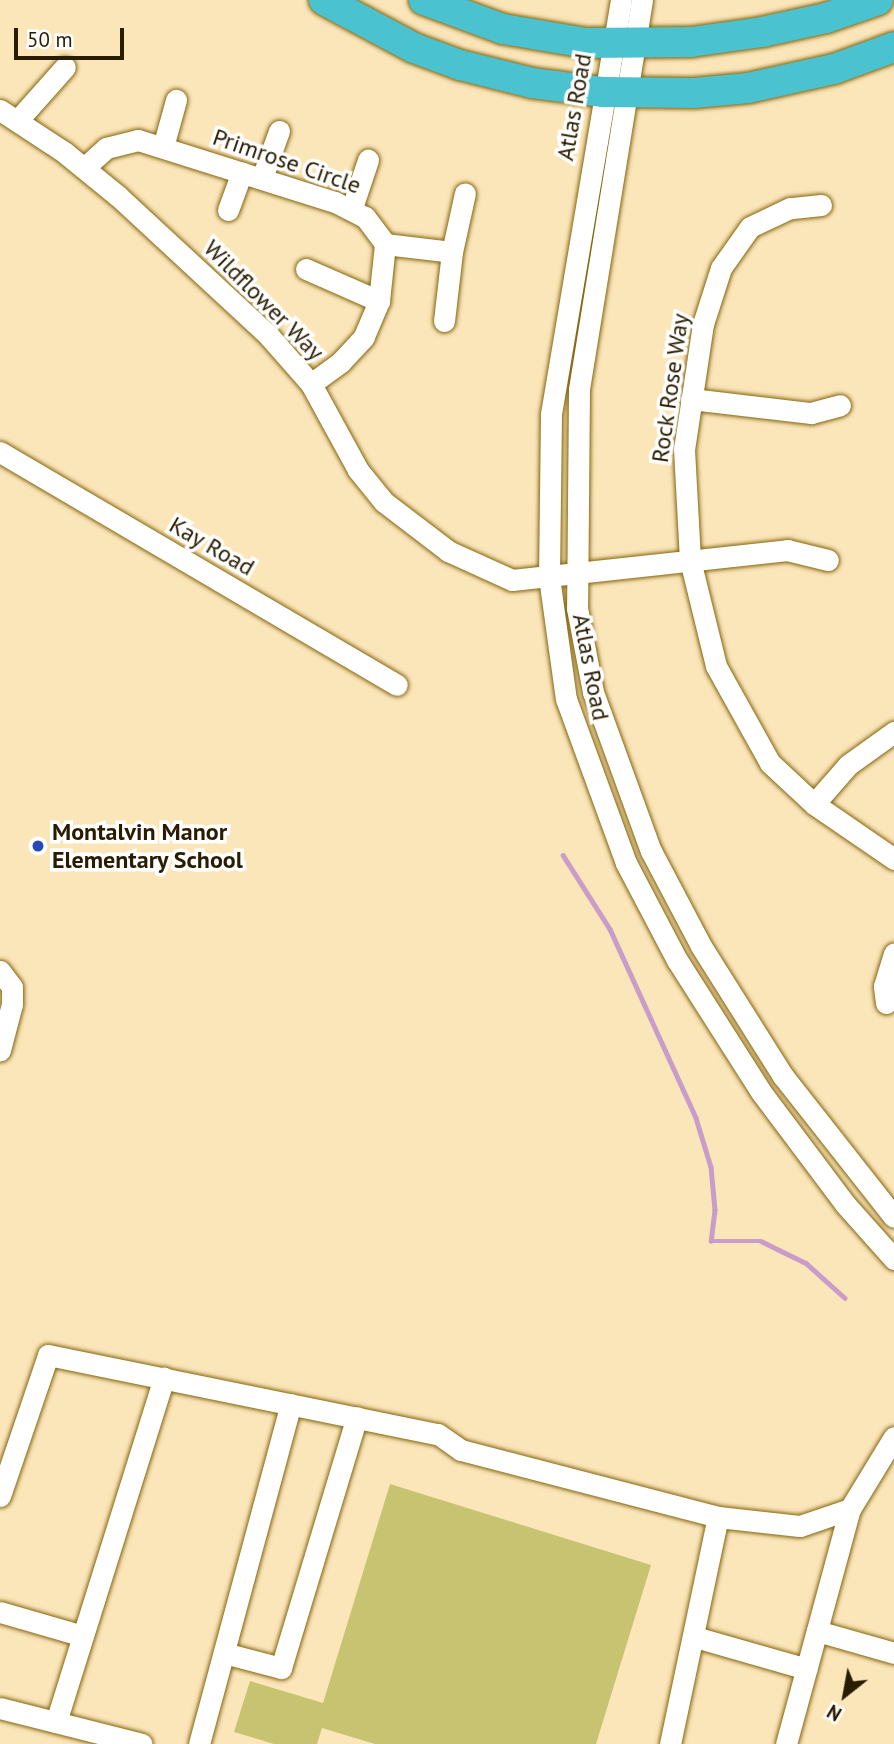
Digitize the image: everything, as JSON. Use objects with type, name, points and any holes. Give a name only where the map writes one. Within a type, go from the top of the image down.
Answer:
[{"type":"highway","points":[[324,0],[414,48],[460,65],[532,83],[615,92],[694,93],[755,87],[834,69],[894,47]]},
{"type":"highway","points":[[424,0],[503,29],[579,42],[624,42],[762,33],[826,19],[878,0]]},
{"type":"street","name":"Atlas Road","points":[[579,42],[600,29],[612,0]]},
{"type":"street","name":"Atlas Road","points":[[621,0],[624,42]]},
{"type":"street","name":"Atlas Road","points":[[642,0],[624,42],[551,414],[549,577],[566,699],[626,863],[730,1046],[845,1204],[894,1259]]},
{"type":"street","points":[[9,116],[65,67]]},
{"type":"street","name":"Atlas Road","points":[[615,92],[579,390],[577,608],[593,692],[651,851],[753,1032],[894,1217]]},
{"type":"street","points":[[163,147],[176,100]]},
{"type":"street","name":"Wildflower Way","points":[[9,116],[84,168],[270,336],[311,384],[358,470],[418,532],[448,551],[512,580],[787,550],[828,560]]},
{"type":"street","points":[[228,210],[279,131]]},
{"type":"street","name":"Primrose Circle","points":[[84,168],[120,141],[163,147],[352,208],[376,228],[385,244]]},
{"type":"street","points":[[352,208],[368,160]]},
{"type":"street","points":[[443,321],[452,252],[466,193]]},
{"type":"street","name":"Rock Rose Way","points":[[821,205],[773,214],[750,227],[733,246],[703,324],[691,399],[684,472],[690,559],[706,637],[734,704],[770,763],[814,804],[894,859]]},
{"type":"street","points":[[311,384],[341,362],[364,337],[379,301],[385,244],[452,252]]},
{"type":"street","points":[[306,269],[379,301]]},
{"type":"street","points":[[691,399],[811,413],[839,405]]},
{"type":"street","name":"Kay Road","points":[[0,452],[397,685]]},
{"type":"street","points":[[814,804],[848,765],[894,732]]},
{"type":"street","points":[[886,1003],[884,986],[894,953]]},
{"type":"street","points":[[0,971],[12,988],[12,1004],[0,1050]]},
{"type":"street","points":[[0,1496],[48,1354],[438,1434],[461,1450],[718,1517],[800,1526],[850,1509]]},
{"type":"street","points":[[56,1722],[164,1378]]},
{"type":"street","points":[[199,1744],[291,1404]]},
{"type":"street","points":[[223,1653],[281,1668],[357,1417]]},
{"type":"street","points":[[786,1744],[850,1509],[894,1437]]},
{"type":"street","points":[[670,1744],[695,1637],[718,1517]]},
{"type":"street","points":[[0,1612],[83,1636]]},
{"type":"street","points":[[817,1631],[894,1653]]},
{"type":"street","points":[[695,1637],[807,1669]]},
{"type":"street","points":[[0,1708],[142,1744]]},
{"type":"building","points":[[390,1484],[651,1565],[596,1744],[375,1744],[322,1728],[317,1744],[274,1744],[234,1732],[250,1681],[323,1703]]},
{"type":"waterway","points":[[563,855],[610,929],[696,1118],[711,1167],[715,1210],[711,1241],[761,1241],[806,1263],[845,1298]]},
{"type":"place","name":"Montalvin Manor Elementary School","points":[[38,846]]}]
